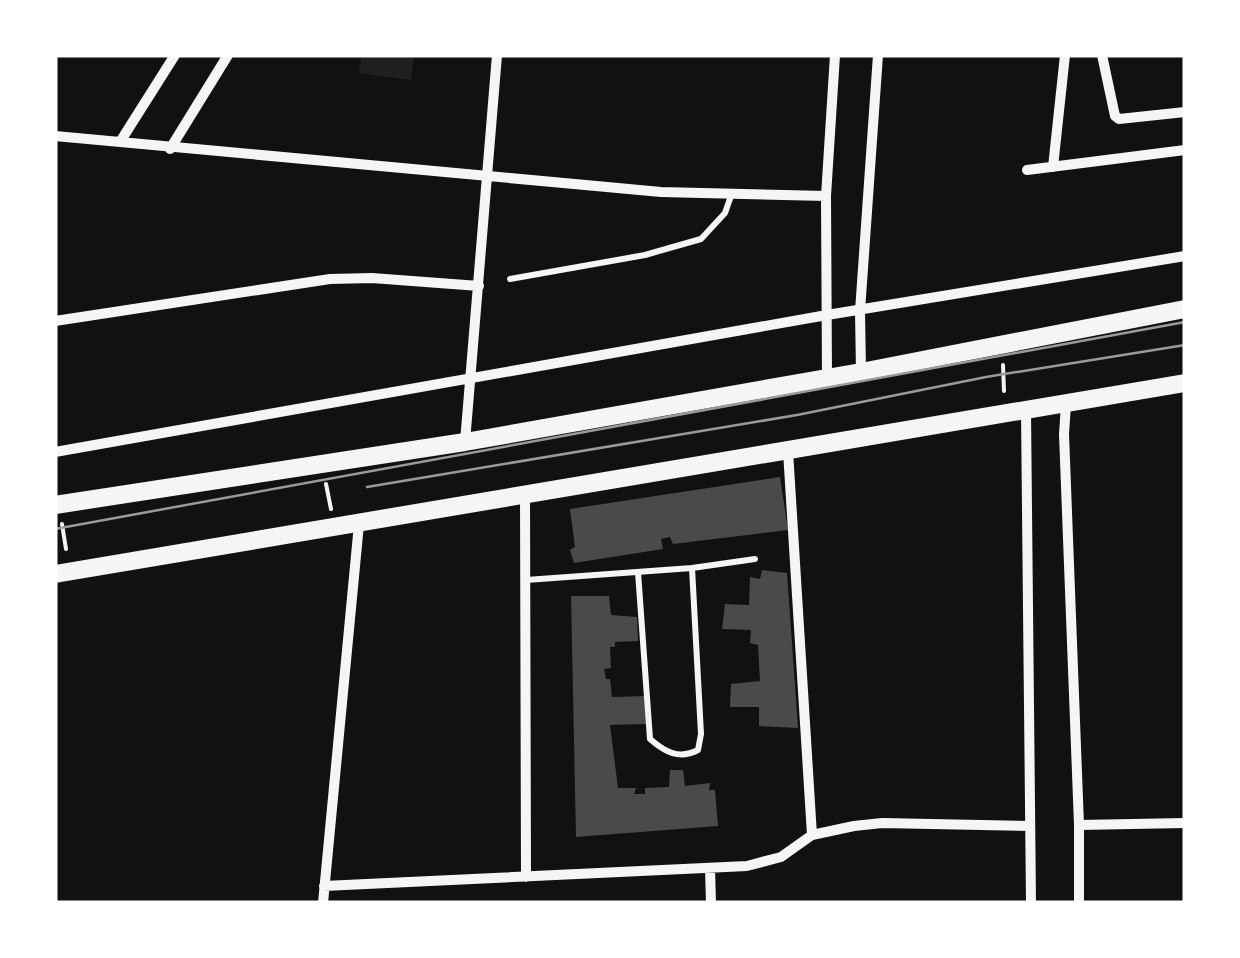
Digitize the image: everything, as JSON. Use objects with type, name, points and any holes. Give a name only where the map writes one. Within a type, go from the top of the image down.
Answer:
[{"type":"main road","points":[[58,505],[465,442],[1002,346],[1185,309]]},
{"type":"main road","points":[[62,573],[1185,384]]},
{"type":"street","points":[[120,142],[175,55]]},
{"type":"street","points":[[170,149],[228,55]]},
{"type":"street","points":[[465,442],[497,55]]},
{"type":"street","points":[[827,376],[826,196],[835,55]]},
{"type":"street","points":[[861,372],[860,311],[878,55]]},
{"type":"street","points":[[1053,167],[1066,55]]},
{"type":"street","points":[[1102,55],[1115,116],[1119,119],[1185,112]]},
{"type":"street","points":[[55,136],[661,192],[826,196]]},
{"type":"street","points":[[1028,170],[1185,150]]},
{"type":"street","points":[[55,452],[827,315],[1185,256]]},
{"type":"street","points":[[55,321],[330,279],[479,286]]},
{"type":"street","points":[[1066,404],[1080,825],[1079,903]]},
{"type":"street","points":[[1026,411],[1031,903]]},
{"type":"street","points":[[788,451],[812,835]]},
{"type":"street","points":[[526,495],[526,877]]},
{"type":"street","points":[[323,903],[359,524]]},
{"type":"street","points":[[324,886],[747,866],[781,857],[812,835],[882,823],[1030,826]]},
{"type":"street","points":[[1080,825],[1185,823]]},
{"type":"street","points":[[710,868],[711,903]]},
{"type":"lane","points":[[510,279],[645,255],[702,239],[725,214],[732,194]]},
{"type":"lane","points":[[526,580],[755,560]]},
{"type":"lane","points":[[638,572],[650,739],[665,752],[686,756],[698,750],[700,734],[692,568]]},
{"type":"path","points":[[1002,346],[1006,414]]},
{"type":"path","points":[[321,462],[335,528]]},
{"type":"path","points":[[58,505],[62,573]]},
{"type":"shaded area","points":[[362,55],[414,55],[411,80],[359,73]]},
{"type":"building","points":[[780,477],[788,530],[673,544],[670,537],[661,539],[663,549],[574,563],[570,550],[575,547],[570,509]]},
{"type":"building","points":[[762,570],[787,573],[798,728],[759,726],[759,707],[730,707],[731,684],[760,681],[758,645],[750,643],[751,630],[722,629],[725,604],[749,605],[750,577],[760,579]]},
{"type":"building","points":[[571,596],[609,596],[611,615],[637,617],[638,641],[615,642],[615,647],[610,647],[611,668],[604,669],[606,679],[610,679],[612,697],[646,696],[646,724],[610,725],[618,788],[636,788],[634,794],[645,794],[645,788],[669,787],[670,770],[683,770],[685,786],[710,783],[709,790],[715,790],[718,826],[576,837]]},
{"type":"tram line","points":[[55,529],[1185,322]]},
{"type":"tram line","points":[[367,487],[1185,345]]}]
